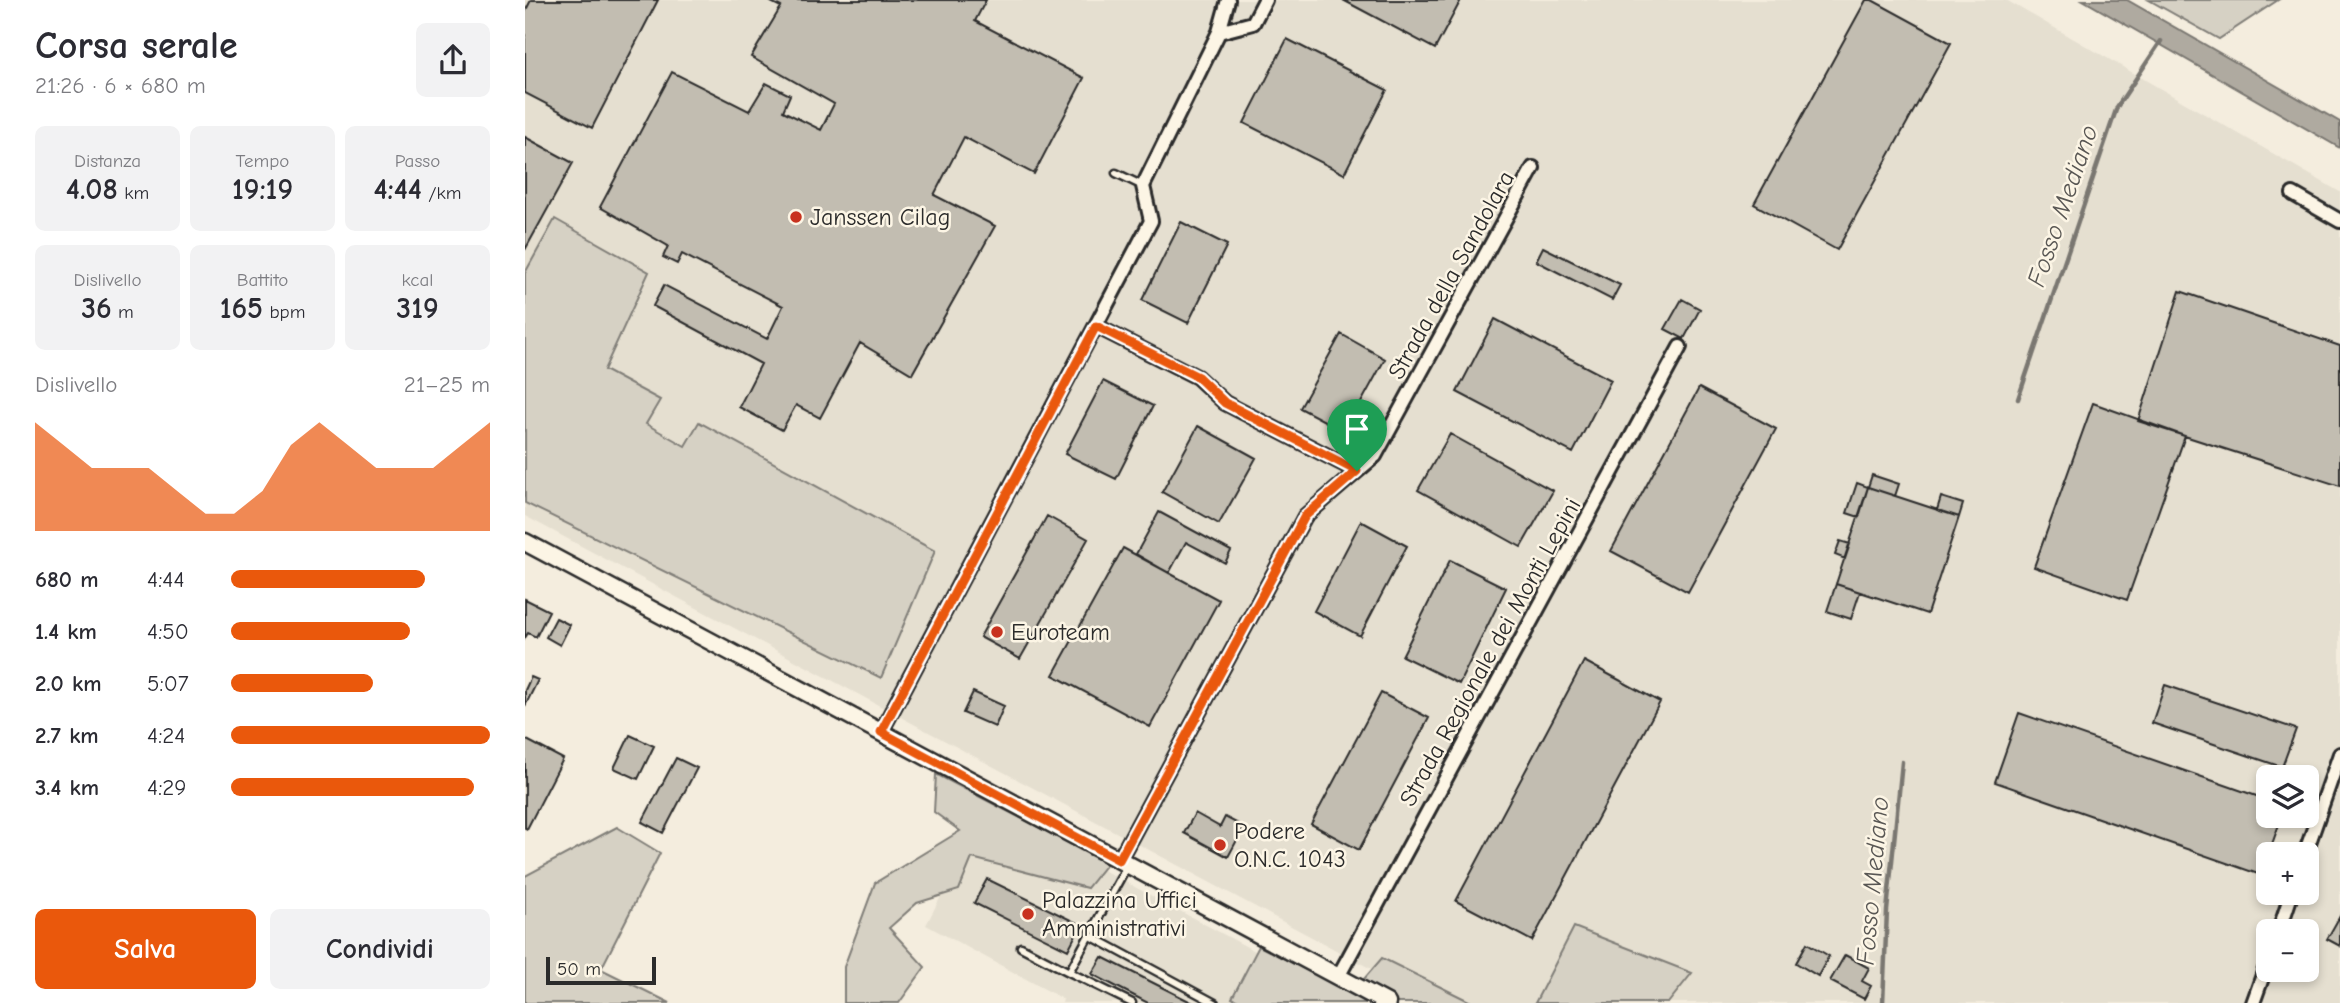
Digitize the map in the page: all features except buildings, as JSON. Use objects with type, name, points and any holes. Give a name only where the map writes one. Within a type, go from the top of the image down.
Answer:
[{"type":"main road","points":[[525,542],[1387,1003]]},
{"type":"street","points":[[881,732],[1151,221],[1143,186],[1219,32],[1228,0]]},
{"type":"street","points":[[1219,32],[1253,23],[1265,0]]},
{"type":"street","name":"Strada della Sandolara","points":[[1123,862],[1305,516],[1375,456],[1533,168]]},
{"type":"street","points":[[2293,194],[2340,221]]},
{"type":"street","points":[[1096,326],[1198,377],[1225,403],[1357,471]]},
{"type":"street","name":"Strada Regionale dei Monti Lepini","points":[[1338,977],[1680,347]]},
{"type":"street","points":[[2309,842],[2340,754]]},
{"type":"street","points":[[2253,1003],[2260,982]]},
{"type":"lane","points":[[1116,173],[1143,186]]},
{"type":"lane","points":[[1069,972],[1123,862]]},
{"type":"lane","points":[[1089,935],[1215,1003]]},
{"type":"lane","points":[[1021,947],[1132,1003]]},
{"type":"shaded area","points":[[525,0],[2006,0],[2340,192],[2340,1003],[1435,1003],[525,516]]},
{"type":"shaded area","points":[[2083,0],[2127,0],[2340,122],[2340,148]]},
{"type":"shaded area","points":[[2149,0],[2278,0],[2219,39]]},
{"type":"shaded area","points":[[555,219],[649,272],[604,370],[660,400],[646,424],[685,446],[699,422],[935,551],[881,678],[525,503],[525,273]]},
{"type":"shaded area","points":[[936,774],[1107,863],[1087,888],[972,858],[959,890],[917,903],[889,928],[925,967],[899,1003],[844,1003],[844,967],[875,883],[960,831],[934,812]]},
{"type":"shaded area","points":[[987,808],[1352,1003],[1062,1003],[1063,999],[926,925]]},
{"type":"shaded area","points":[[617,827],[660,853],[601,969],[670,1003],[525,1003],[525,876]]},
{"type":"shaded area","points":[[1574,927],[1692,973],[1668,1003],[1535,1003]]},
{"type":"shaded area","points":[[1259,946],[1352,993],[1382,958],[1473,1003],[1242,1003],[1232,998]]},
{"type":"waterway","name":"Fosso Mediano","points":[[2018,399],[2117,107],[2161,41]]},
{"type":"waterway","name":"Fosso Mediano","points":[[1883,1003],[1887,911],[1902,762]]},
{"type":"place","name":"Janssen Cilag","points":[[796,217]]},
{"type":"place","name":"Euroteam","points":[[997,632]]},
{"type":"place","name":"Podere O.N.C. 1043","points":[[1220,845]]},
{"type":"place","name":"Palazzina Uffici Amministrativi","points":[[1028,914]]},
{"type":"route","points":[[1096,326],[1198,377],[1225,403],[1357,471],[1305,516],[1119,860],[881,732],[1096,326]]}]
